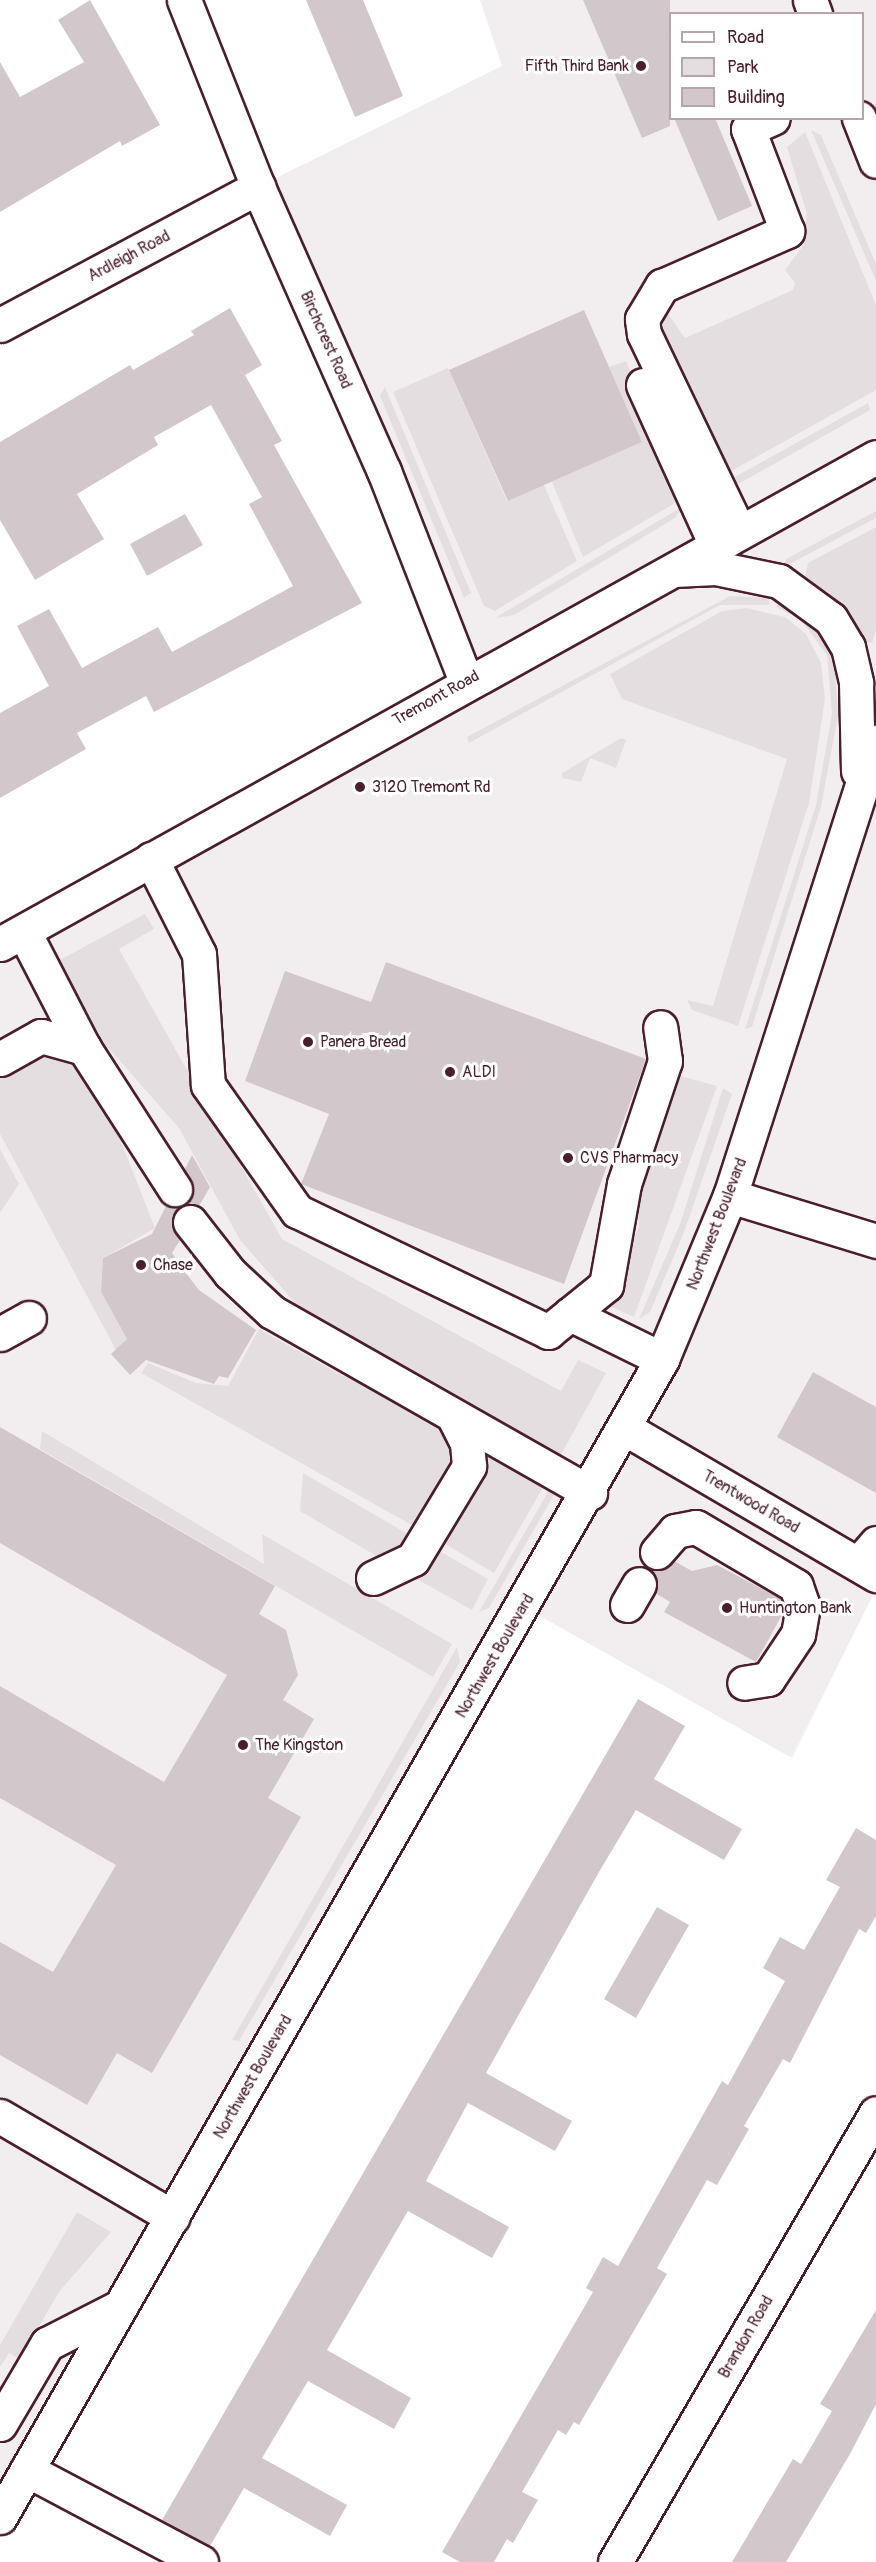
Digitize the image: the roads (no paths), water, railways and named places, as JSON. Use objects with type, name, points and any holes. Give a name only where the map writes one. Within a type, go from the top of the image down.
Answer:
[{"type":"main road","name":"Birchcrest Road","points":[[184,0],[258,187],[384,471],[466,681]]},
{"type":"main road","points":[[727,538],[627,347],[662,286],[787,231],[748,129],[768,120]]},
{"type":"main road","points":[[860,120],[875,156]]},
{"type":"main road","name":"Ardleigh Road","points":[[0,325],[258,187]]},
{"type":"main road","name":"Tremont Road","points":[[12,938],[466,681],[876,457]]},
{"type":"main road","points":[[669,570],[748,572],[808,597],[831,619],[848,647],[856,682],[866,790]]},
{"type":"main road","name":"Northwest Boulevard","points":[[0,2517],[590,1493],[662,1359],[730,1196],[866,790],[876,742]]},
{"type":"main road","points":[[151,859],[199,954],[208,1085],[297,1211],[548,1332],[606,1285],[624,1184],[665,1061],[660,1027]]},
{"type":"main road","points":[[12,938],[175,1189]]},
{"type":"main road","points":[[0,1059],[41,1036],[84,1048]]},
{"type":"main road","points":[[730,1196],[867,1239]]},
{"type":"main road","points":[[190,1222],[230,1273],[272,1312],[590,1493]]},
{"type":"main road","points":[[570,1314],[662,1359]]},
{"type":"main road","points":[[0,1334],[29,1318]]},
{"type":"main road","points":[[373,1578],[413,1559],[469,1466],[467,1443],[453,1415]]},
{"type":"main road","name":"Trentwood Road","points":[[626,1429],[870,1561]]},
{"type":"main road","points":[[657,1551],[675,1531],[696,1527],[796,1586],[803,1619],[789,1650],[768,1679],[744,1683]]},
{"type":"main road","name":"Brandon Road","points":[[615,2562],[876,2113]]},
{"type":"main road","points":[[0,2116],[173,2217]]},
{"type":"main road","points":[[0,2424],[47,2344],[121,2306]]},
{"type":"main road","points":[[27,2470],[201,2562]]},
{"type":"place","name":"Fifth Third Bank","points":[[641,66]]},
{"type":"place","name":"3120 Tremont Rd","points":[[360,787]]},
{"type":"place","name":"Panera Bread","points":[[308,1042]]},
{"type":"place","name":"ALDI","points":[[450,1072]]},
{"type":"place","name":"CVS Pharmacy","points":[[568,1158]]},
{"type":"place","name":"Chase","points":[[141,1265]]},
{"type":"place","name":"Huntington Bank","points":[[727,1608]]},
{"type":"place","name":"The Kingston","points":[[243,1745]]}]
